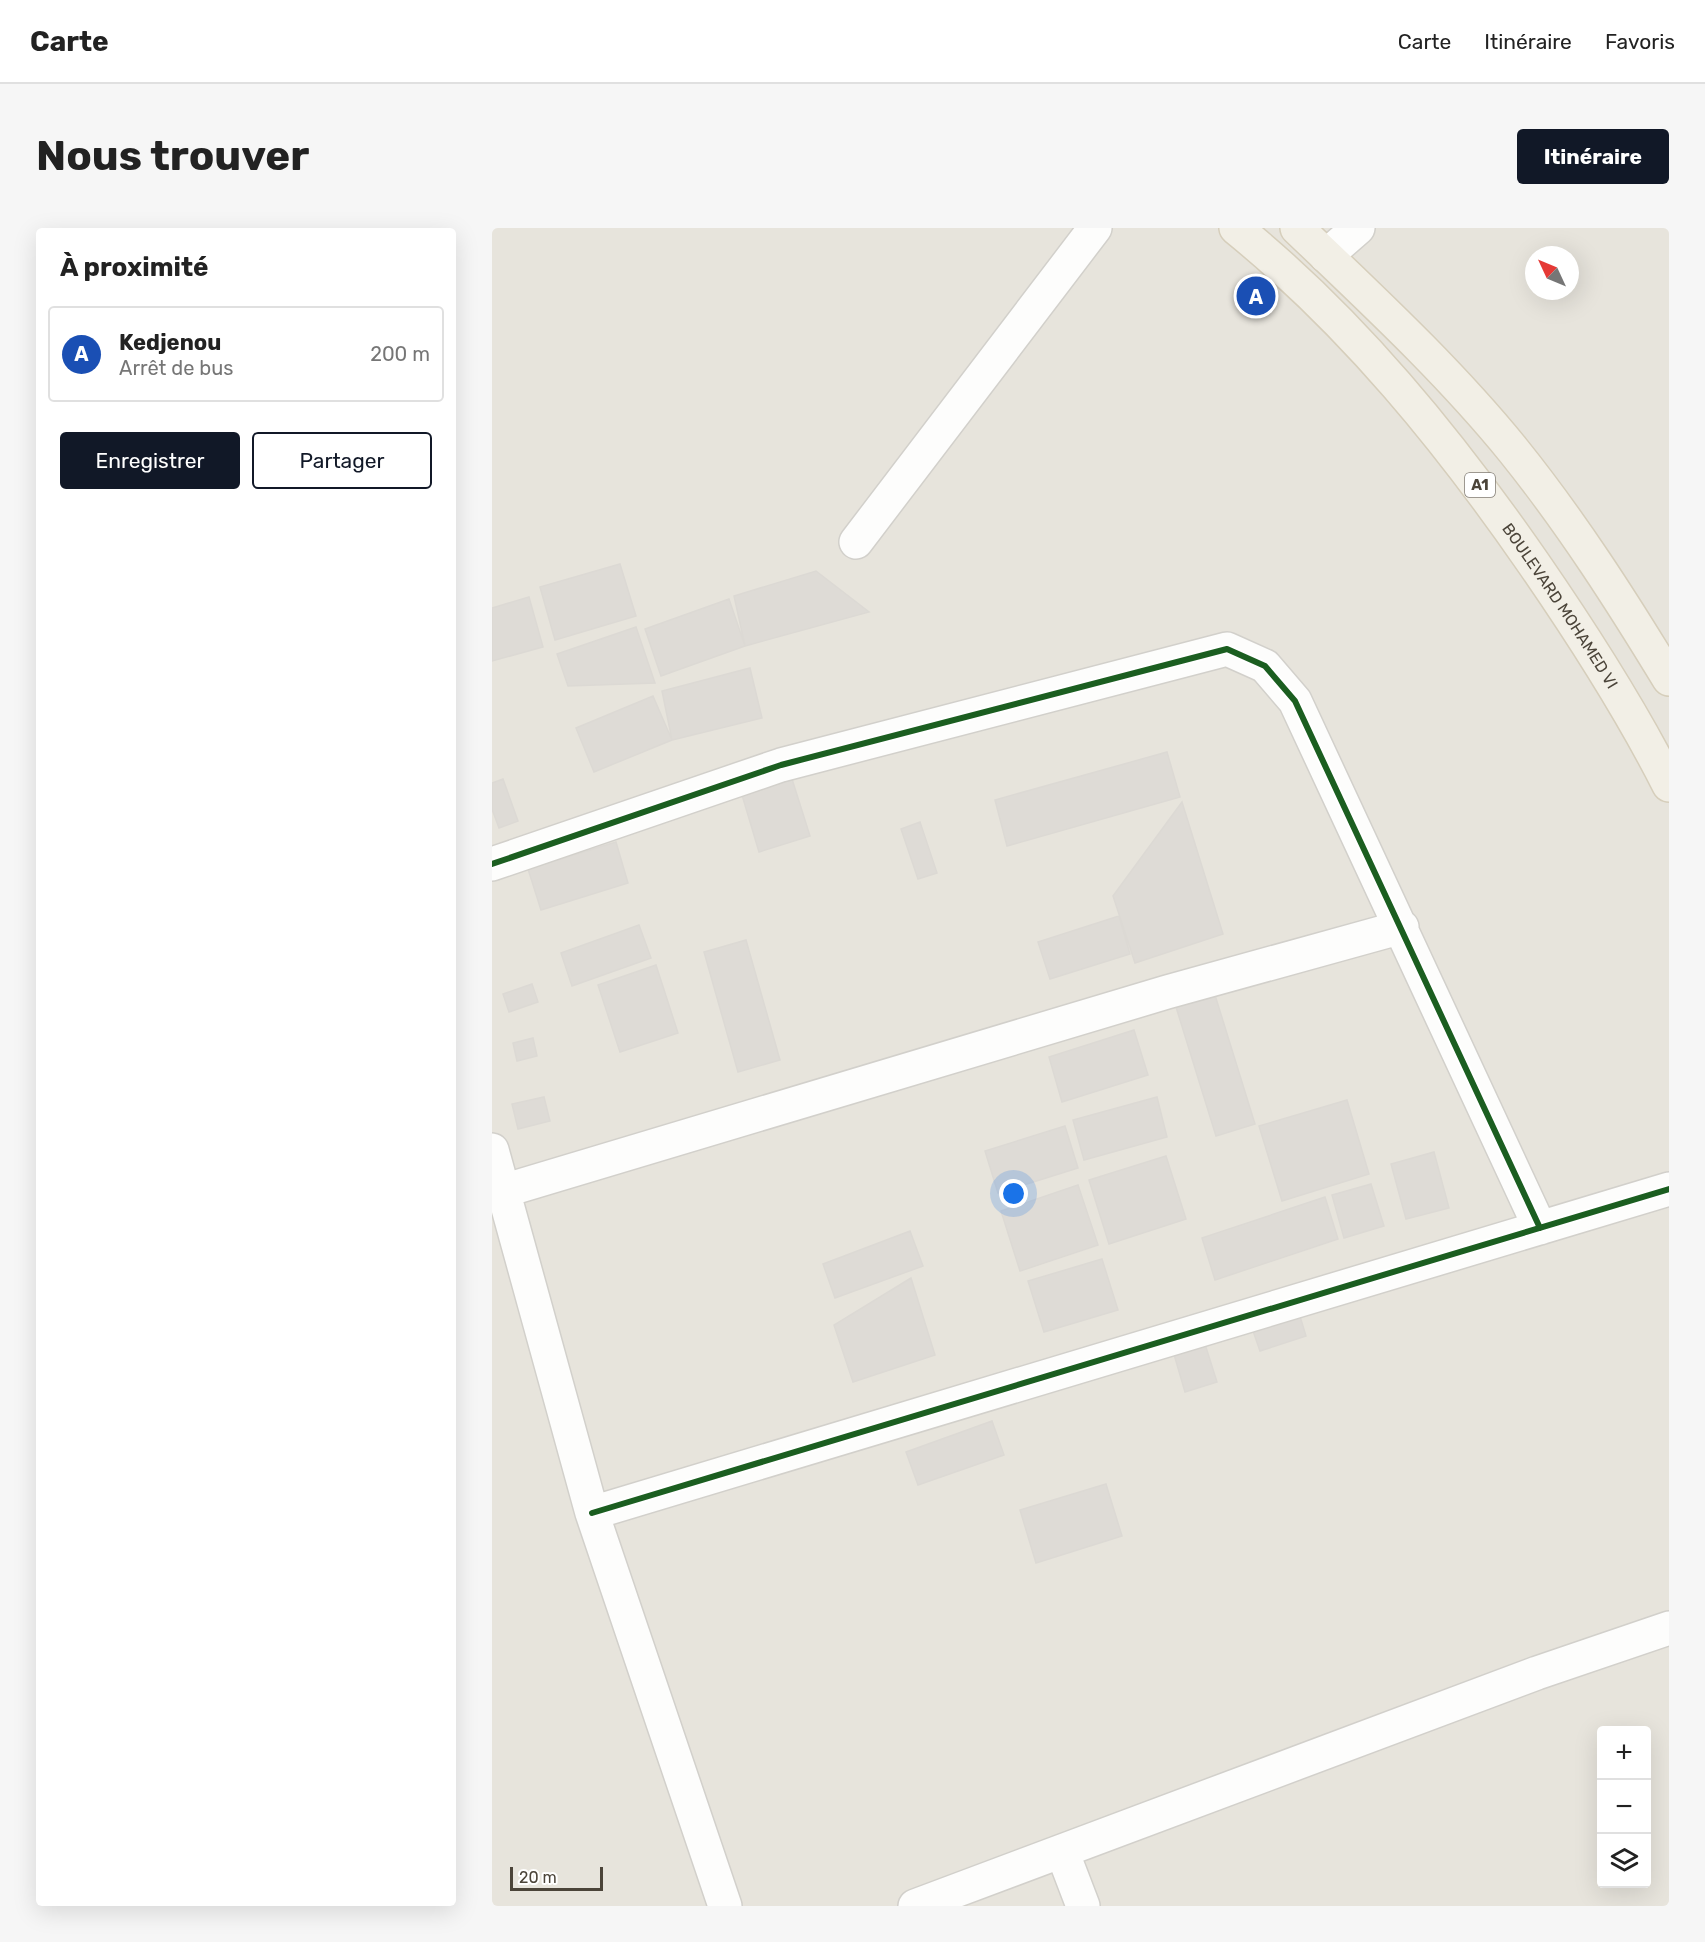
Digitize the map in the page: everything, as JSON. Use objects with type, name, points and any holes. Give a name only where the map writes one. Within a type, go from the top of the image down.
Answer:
[{"type":"main road","name":"BOULEVARD MOHAMED VI","points":[[1236,228],[1269,255],[1369,353],[1476,479],[1565,609],[1638,723],[1669,785]]},
{"type":"main road","points":[[1297,228],[1442,371],[1513,450],[1612,585],[1669,679]]},
{"type":"street","points":[[856,542],[1095,228]]},
{"type":"street","points":[[1326,256],[1358,228]]},
{"type":"street","points":[[492,864],[781,765],[1227,649],[1265,666],[1295,701],[1540,1228]]},
{"type":"street","points":[[503,1191],[1167,992],[1402,927]]},
{"type":"street","points":[[492,1150],[592,1513],[725,1906]]},
{"type":"street","points":[[592,1513],[1669,1189]]},
{"type":"street","points":[[915,1906],[1537,1673],[1669,1628]]},
{"type":"street","points":[[1062,1851],[1083,1906]]},
{"type":"shaded area","points":[[492,228],[1669,228],[1669,1906],[492,1906]]},
{"type":"building","points":[[620,564],[636,616],[555,640],[540,587]]},
{"type":"building","points":[[816,571],[869,612],[745,646],[734,596]]},
{"type":"building","points":[[529,597],[543,647],[492,661],[492,608]]},
{"type":"building","points":[[729,599],[745,646],[661,676],[645,629]]},
{"type":"building","points":[[636,627],[655,683],[568,686],[557,654]]},
{"type":"building","points":[[750,668],[762,718],[672,740],[662,691]]},
{"type":"building","points":[[653,696],[672,740],[594,772],[576,728]]},
{"type":"building","points":[[1167,752],[1180,797],[1007,846],[995,800]]},
{"type":"building","points":[[503,779],[518,821],[499,828],[492,809],[492,783]]},
{"type":"building","points":[[792,779],[810,836],[759,852],[742,795]]},
{"type":"building","points":[[1182,802],[1223,934],[1135,963],[1113,896]]},
{"type":"building","points":[[920,822],[937,873],[918,879],[901,829]]},
{"type":"building","points":[[616,842],[628,883],[541,910],[528,869]]},
{"type":"building","points":[[1119,916],[1130,954],[1050,979],[1038,942]]},
{"type":"building","points":[[639,925],[651,958],[572,986],[561,953]]},
{"type":"building","points":[[746,940],[780,1060],[738,1072],[704,952]]},
{"type":"building","points":[[656,965],[678,1033],[620,1052],[598,985]]},
{"type":"building","points":[[532,984],[538,1002],[509,1012],[503,994]]},
{"type":"building","points":[[1215,995],[1255,1124],[1216,1136],[1176,1007]]},
{"type":"building","points":[[1134,1030],[1148,1075],[1062,1102],[1049,1057]]},
{"type":"building","points":[[533,1038],[537,1056],[517,1061],[513,1043]]},
{"type":"building","points":[[544,1097],[550,1121],[518,1129],[512,1104]]},
{"type":"building","points":[[1157,1097],[1167,1137],[1084,1160],[1073,1120]]},
{"type":"building","points":[[1347,1100],[1369,1174],[1282,1201],[1259,1126]]},
{"type":"building","points":[[1065,1126],[1078,1168],[998,1193],[985,1151]]},
{"type":"building","points":[[1434,1152],[1449,1208],[1406,1219],[1391,1164]]},
{"type":"building","points":[[1166,1156],[1186,1219],[1109,1244],[1089,1180]]},
{"type":"building","points":[[1371,1184],[1384,1226],[1344,1238],[1332,1195]]},
{"type":"building","points":[[1078,1185],[1098,1245],[1020,1271],[1001,1211]]},
{"type":"building","points":[[1325,1197],[1338,1239],[1215,1280],[1202,1238]]},
{"type":"building","points":[[910,1231],[923,1266],[835,1298],[823,1264]]},
{"type":"building","points":[[1102,1259],[1118,1310],[1044,1332],[1028,1281]]},
{"type":"building","points":[[911,1278],[935,1355],[853,1382],[834,1325]]},
{"type":"building","points":[[1299,1313],[1306,1336],[1260,1351],[1252,1328]]},
{"type":"building","points":[[1204,1341],[1217,1382],[1185,1392],[1173,1351]]},
{"type":"building","points":[[992,1421],[1004,1455],[918,1485],[906,1452]]},
{"type":"building","points":[[1106,1484],[1122,1536],[1036,1563],[1020,1510]]},
{"type":"cycle path","points":[[492,864],[781,765],[1227,649],[1265,666],[1295,701],[1540,1228]]},
{"type":"cycle path","points":[[592,1513],[1669,1189]]},
{"type":"place","name":"Kedjenou","points":[[1256,296]]}]
